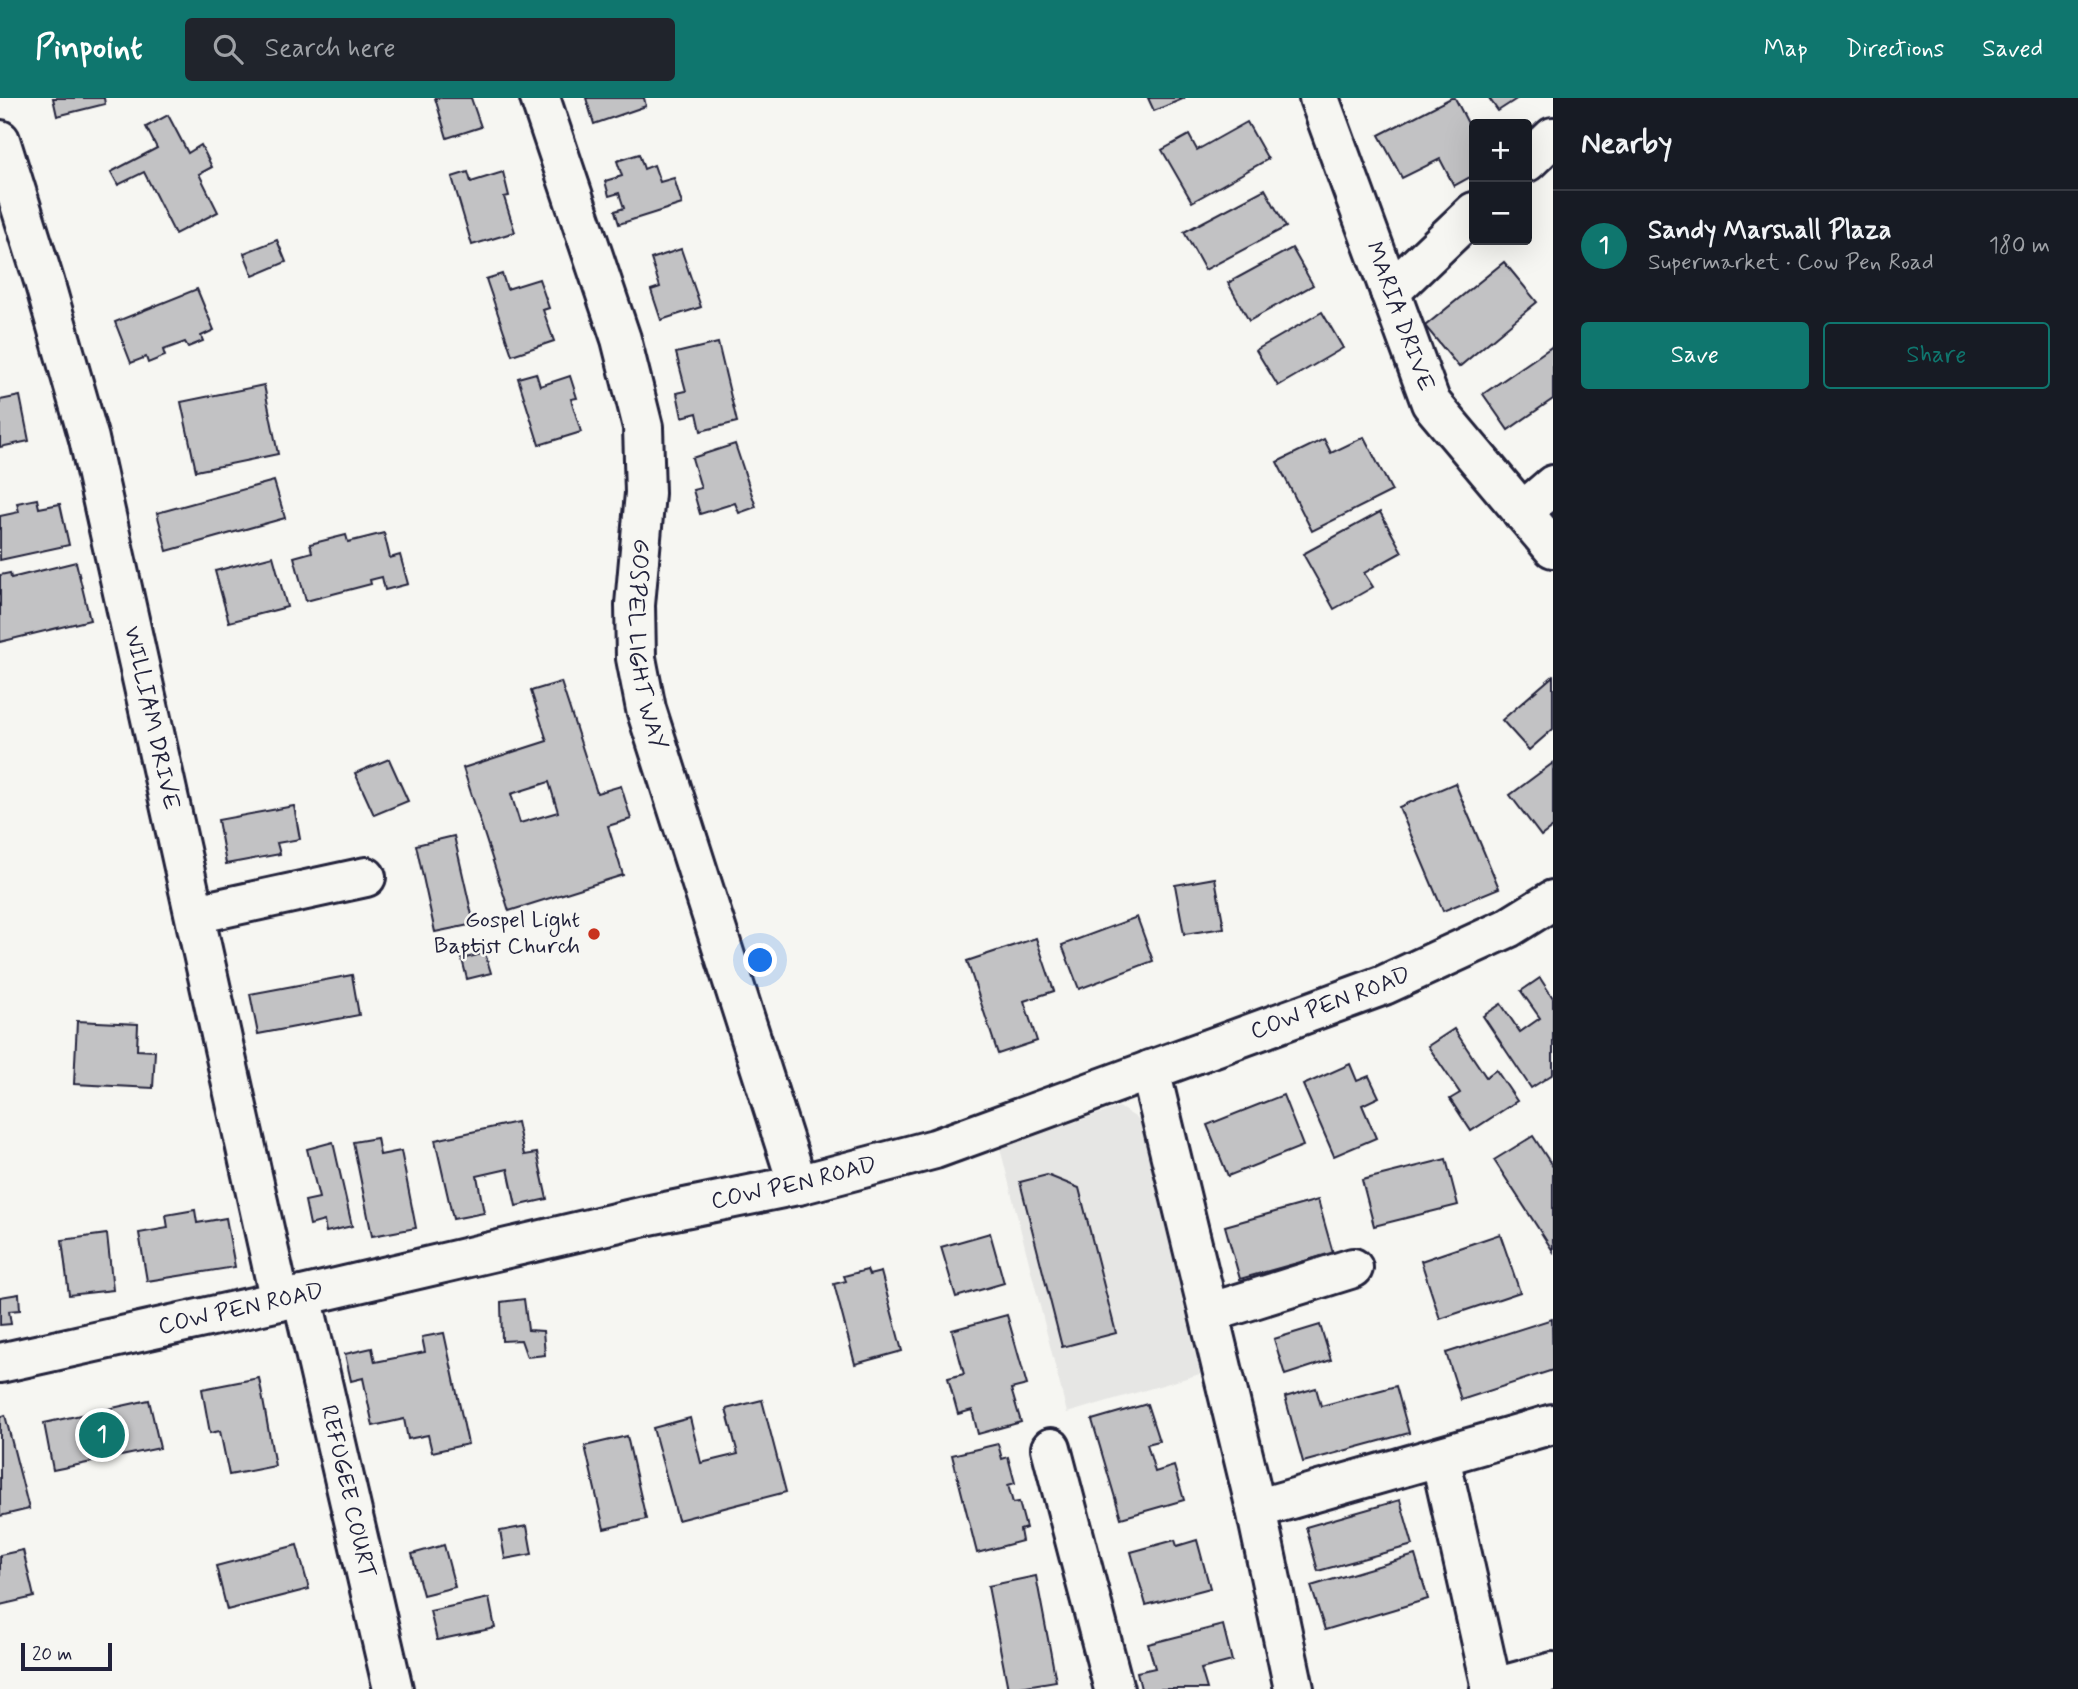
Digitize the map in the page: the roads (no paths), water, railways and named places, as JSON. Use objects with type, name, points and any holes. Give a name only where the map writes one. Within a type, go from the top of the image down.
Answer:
[{"type":"street","name":"GOSPEL LIGHT WAY","points":[[540,98],[621,339],[643,427],[645,493],[635,605],[636,658],[646,709],[798,1185]]},
{"type":"street","name":"MARIA DRIVE","points":[[1319,98],[1431,403],[1553,548]]},
{"type":"street","points":[[1532,157],[1553,137]]},
{"type":"street","name":"WILLIAM DRIVE","points":[[0,141],[89,439],[195,914],[291,1299]]},
{"type":"street","points":[[1390,292],[1469,217]]},
{"type":"street","points":[[1522,512],[1553,485]]},
{"type":"street","points":[[195,914],[366,877]]},
{"type":"street","name":"COW PEN ROAD","points":[[0,1363],[291,1299],[645,1216],[798,1185],[935,1149],[1384,985],[1508,928],[1553,900]]},
{"type":"street","points":[[1150,1070],[1256,1509],[1294,1689]]},
{"type":"street","points":[[1209,1313],[1353,1268]]},
{"type":"street","name":"REFUGEE COURT","points":[[291,1299],[393,1689]]},
{"type":"street","points":[[1256,1509],[1553,1424]]},
{"type":"street","points":[[1051,1448],[1114,1689]]},
{"type":"street","points":[[1440,1457],[1491,1689],[1553,1672]]},
{"type":"place","name":"Gospel Light Baptist Church","points":[[594,934]]},
{"type":"place","name":"Sandy Marshall Plaza","points":[[102,1435]]}]
